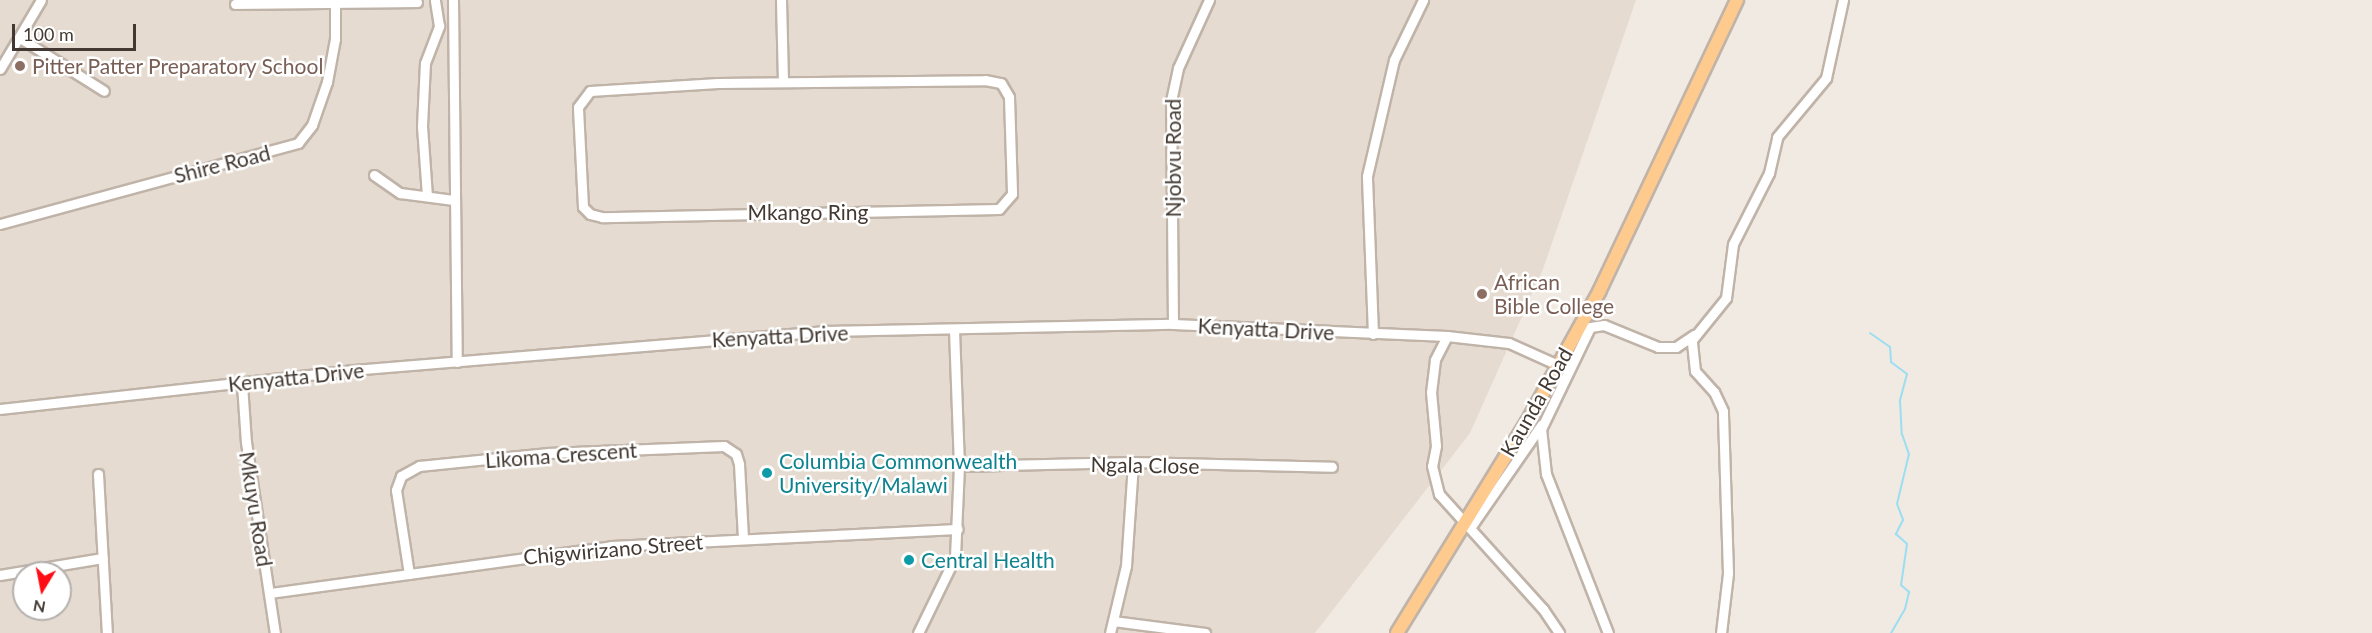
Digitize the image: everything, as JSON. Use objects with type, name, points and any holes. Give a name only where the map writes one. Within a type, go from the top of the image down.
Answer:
[{"type":"main road","name":"Kaunda Road","points":[[1397,633],[1467,526],[1631,230],[1737,0]]},
{"type":"street","points":[[0,69],[41,0]]},
{"type":"street","points":[[427,196],[422,126],[425,63],[439,26],[435,0]]},
{"type":"street","points":[[453,0],[457,362]]},
{"type":"street","points":[[781,0],[783,82]]},
{"type":"street","name":"Njobvu Road","points":[[1173,324],[1171,101],[1178,68],[1207,0]]},
{"type":"street","points":[[1373,334],[1367,176],[1394,60],[1423,0]]},
{"type":"street","points":[[1467,526],[1544,423],[1590,327],[1604,325],[1658,347],[1677,347],[1694,335],[1726,298],[1733,244],[1769,173],[1777,136],[1826,78],[1843,0]]},
{"type":"street","points":[[235,4],[335,1],[417,2]]},
{"type":"street","name":"Shire Road","points":[[0,224],[298,142],[312,125],[327,82],[335,39],[335,1]]},
{"type":"street","points":[[20,38],[104,91]]},
{"type":"street","name":"Mkango Ring","points":[[783,82],[1001,83],[1009,96],[1010,197],[993,211],[602,217],[585,210],[578,107],[590,91],[783,82]]},
{"type":"street","points":[[374,175],[391,190],[454,200]]},
{"type":"street","name":"Kenyatta Drive","points":[[0,409],[457,362],[780,334],[1173,324],[1448,336],[1509,343],[1558,365]]},
{"type":"street","points":[[918,633],[948,575],[957,529],[958,466],[954,330]]},
{"type":"street","points":[[1694,335],[1695,371],[1714,392],[1723,411],[1728,573],[1721,633]]},
{"type":"street","points":[[1448,336],[1432,369],[1436,446],[1432,466],[1439,494],[1543,609],[1559,633]]},
{"type":"street","name":"Mkuyu Road","points":[[242,384],[246,442],[275,633]]},
{"type":"street","points":[[1544,423],[1541,450],[1546,474],[1608,633]]},
{"type":"street","name":"Likoma Crescent","points":[[409,574],[396,490],[401,476],[408,471],[430,465],[548,453],[727,447],[736,454],[740,464],[743,538]]},
{"type":"street","points":[[1110,633],[1126,566],[1133,462]]},
{"type":"street","name":"Ngala Close","points":[[958,466],[1133,462],[1332,467]]},
{"type":"street","points":[[98,474],[107,633]]},
{"type":"street","name":"Chigwirizano Street","points":[[270,593],[601,547],[743,538],[957,529]]},
{"type":"street","points":[[0,575],[103,558]]},
{"type":"street","points":[[1113,621],[1206,633]]},
{"type":"shaded area","points":[[0,0],[1636,0],[1543,269],[1470,433],[1315,633],[0,633]]},
{"type":"waterway","points":[[1870,333],[1890,347],[1891,362],[1907,374],[1900,401],[1902,434],[1909,454],[1897,504],[1903,520],[1896,534],[1907,544],[1901,585],[1909,592],[1905,609],[1891,633]]},
{"type":"place","name":"Pitter Patter Preparatory School","points":[[20,66]]},
{"type":"place","name":"African Bible College","points":[[1482,294]]},
{"type":"place","name":"Columbia Commonwealth University/Malawi","points":[[767,473]]},
{"type":"place","name":"Central Health","points":[[909,560]]}]
